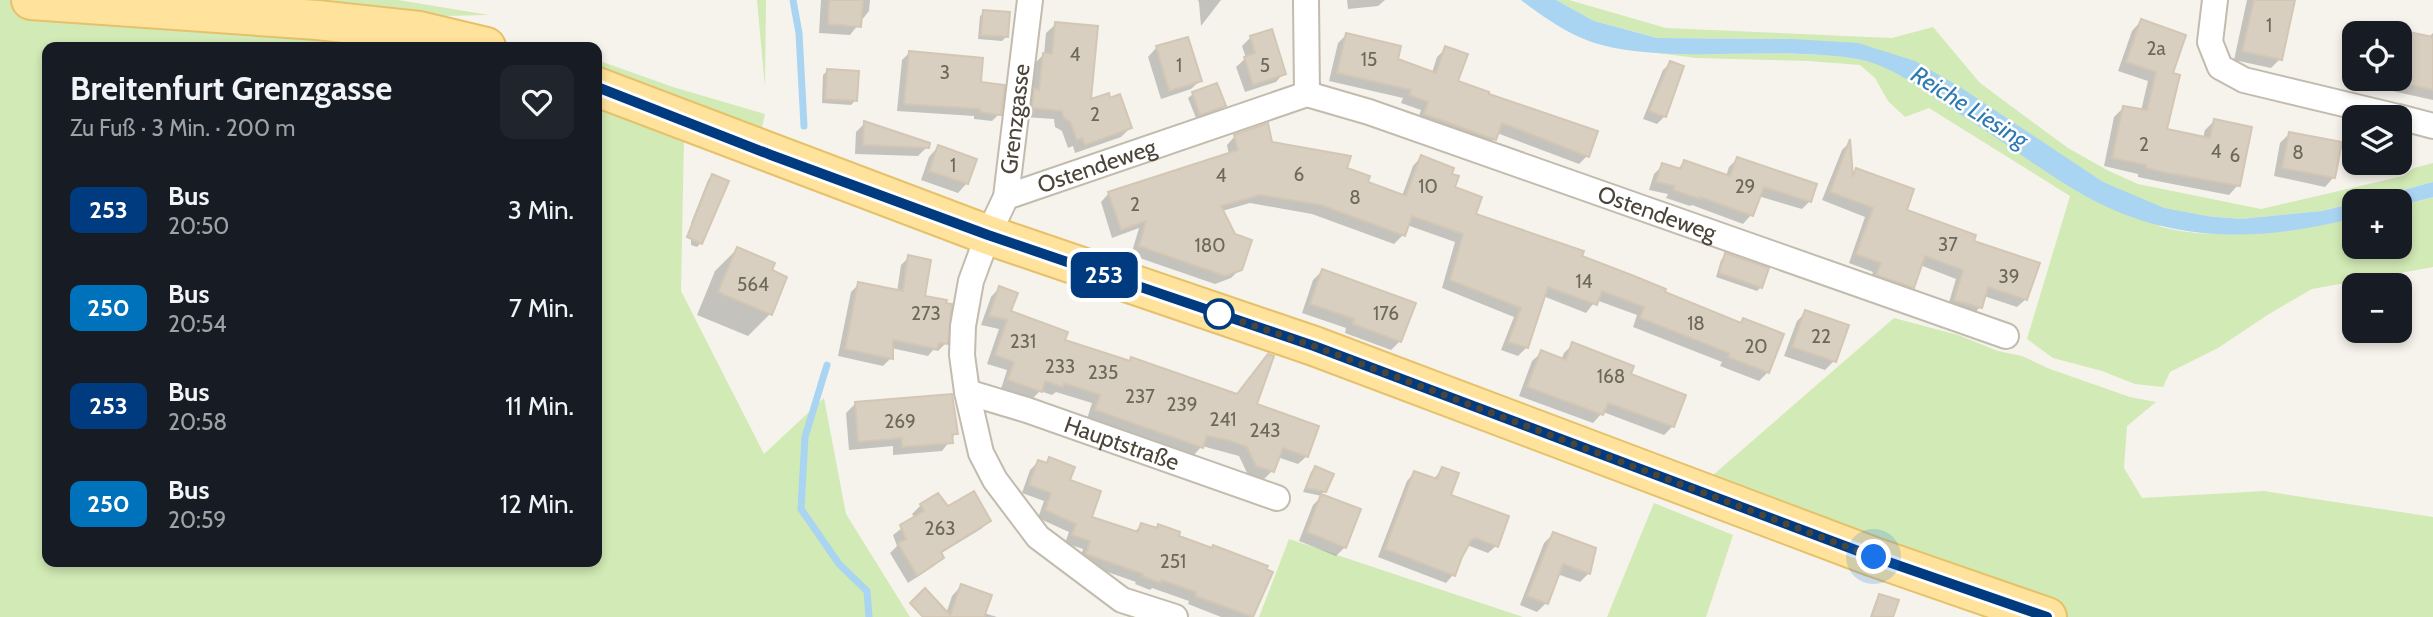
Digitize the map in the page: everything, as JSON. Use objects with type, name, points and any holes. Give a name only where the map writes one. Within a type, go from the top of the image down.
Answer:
[{"type":"main road","points":[[31,0],[330,22],[419,32],[464,42]]},
{"type":"main road","points":[[602,89],[988,235],[1314,346],[1874,557],[2047,617]]},
{"type":"street","points":[[1306,0],[1307,94]]},
{"type":"street","points":[[2215,0],[2210,41],[2220,67],[2244,79],[2350,105]]},
{"type":"street","name":"Grenzgasse","points":[[988,235],[1006,197],[1029,6]]},
{"type":"street","name":"Ostendeweg","points":[[1006,197],[1307,94],[1369,112],[2006,336]]},
{"type":"street","points":[[2412,120],[2433,126]]},
{"type":"street","points":[[988,235],[971,281],[963,326],[962,355],[967,392],[981,453],[995,480],[1038,537],[1122,600],[1175,617]]},
{"type":"street","name":"Hauptstraße","points":[[967,392],[1027,410],[1276,498]]},
{"type":"green space","points":[[0,0],[398,0],[489,15],[395,17],[427,42],[42,42],[42,567],[602,567],[602,102],[684,137],[681,291],[764,454],[824,398],[846,514],[910,617],[0,617]]},
{"type":"green space","points":[[757,0],[766,0],[765,87]]},
{"type":"green space","points":[[1556,0],[1569,0],[1666,28],[1892,38],[1933,27],[1980,83],[2068,148],[2138,184],[2261,209],[2342,190],[2342,206],[2322,211],[2241,219],[2206,216],[2158,226],[2180,231],[2229,234],[2282,231],[2342,220],[2342,259],[2412,259],[2412,203],[2433,197],[2433,267],[2400,273],[2342,273],[2342,284],[2312,289],[2218,348],[2170,372],[2163,387],[2135,384],[2102,371],[2053,358],[2027,339],[2070,196],[1929,108],[1905,117],[1888,101],[1875,78],[1860,65],[1696,58],[1634,50],[1694,54],[1821,55],[1792,39],[1657,38],[1594,21]]},
{"type":"green space","points":[[602,62],[673,87],[765,114],[759,140],[602,79]]},
{"type":"green space","points":[[2433,163],[2433,182],[2406,189],[2347,189],[2412,175],[2414,168]]},
{"type":"green space","points":[[1894,318],[1958,335],[2130,397],[2156,402],[2127,426],[2124,468],[2142,498],[2264,491],[2433,517],[2433,617],[1990,617],[1801,516],[1713,475]]},
{"type":"green space","points":[[1654,503],[1733,535],[1706,617],[1607,617]]},
{"type":"green space","points":[[1289,539],[1523,617],[1259,617]]},
{"type":"water","name":"Reiche Liesing","points":[[1521,0],[1556,0],[1594,21],[1657,38],[1792,39],[1858,43],[1915,61],[1960,87],[2103,182],[2164,208],[2241,219],[2322,211],[2342,206],[2342,221],[2251,234],[2185,231],[2152,223],[2087,197],[1917,86],[1867,61],[1804,54],[1689,54],[1630,50],[1579,37]]},
{"type":"water","points":[[2433,182],[2433,197],[2412,203],[2412,189],[2407,189]]},
{"type":"building","points":[[829,0],[863,0],[861,27],[828,24]]},
{"type":"building","points":[[2254,0],[2295,0],[2282,60],[2242,51]]},
{"type":"building","points":[[983,10],[1010,12],[1008,37],[981,35]]},
{"type":"building","points":[[2141,19],[2186,35],[2173,73],[2180,75],[2167,129],[2210,138],[2214,119],[2252,127],[2240,186],[2167,173],[2146,168],[2146,165],[2112,158],[2123,106],[2147,110],[2156,72],[2126,62]]},
{"type":"building","points":[[1055,22],[1098,26],[1091,99],[1109,93],[1110,98],[1120,94],[1132,128],[1085,145],[1082,138],[1077,140],[1062,111],[1032,108],[1034,89],[1039,90],[1043,53],[1052,54]]},
{"type":"building","points":[[1272,29],[1286,74],[1253,85],[1244,57],[1255,53],[1250,36]]},
{"type":"building","points":[[1346,33],[1401,46],[1398,59],[1436,73],[1445,46],[1468,54],[1458,81],[1598,131],[1589,157],[1502,123],[1496,140],[1424,114],[1428,102],[1409,95],[1411,90],[1337,73]]},
{"type":"building","points":[[2412,33],[2433,37],[2433,90],[2412,85]]},
{"type":"building","points":[[1188,37],[1202,81],[1169,91],[1156,46]]},
{"type":"building","points":[[909,51],[983,58],[981,82],[1005,85],[1001,115],[980,112],[980,109],[904,104]]},
{"type":"building","points":[[1670,61],[1684,66],[1666,117],[1649,111]]},
{"type":"building","points":[[827,69],[859,71],[857,101],[825,99]]},
{"type":"building","points":[[1217,83],[1226,106],[1200,115],[1192,92]]},
{"type":"building","points":[[864,121],[930,143],[929,148],[863,145]]},
{"type":"building","points":[[1268,123],[1272,142],[1351,156],[1347,168],[1370,176],[1368,182],[1406,196],[1421,155],[1454,168],[1452,174],[1459,176],[1455,187],[1482,197],[1476,214],[1584,251],[1582,256],[1666,289],[1665,292],[1741,323],[1743,318],[1784,334],[1769,373],[1728,357],[1729,353],[1640,318],[1644,307],[1602,291],[1597,305],[1548,287],[1528,348],[1508,342],[1521,308],[1450,280],[1463,234],[1412,216],[1405,236],[1321,205],[1260,195],[1221,206],[1235,234],[1252,240],[1242,270],[1225,276],[1139,246],[1146,221],[1121,230],[1108,192],[1238,150],[1234,135]]},
{"type":"building","points":[[2289,132],[2342,142],[2335,178],[2282,168]]},
{"type":"building","points":[[1850,139],[1853,177],[1856,168],[1914,189],[1907,210],[1976,235],[1974,241],[2040,263],[2027,300],[1988,287],[1982,308],[1954,300],[1963,270],[1925,256],[1914,288],[1876,275],[1881,263],[1856,254],[1873,208],[1830,192]]},
{"type":"building","points":[[938,145],[977,159],[968,184],[929,171]]},
{"type":"building","points":[[1737,157],[1817,184],[1811,202],[1764,187],[1753,216],[1673,190],[1675,186],[1656,182],[1662,163],[1681,169],[1684,160],[1730,176]]},
{"type":"building","points":[[712,174],[729,181],[702,244],[687,237]]},
{"type":"building","points":[[737,247],[775,263],[772,270],[787,277],[772,315],[718,292]]},
{"type":"building","points":[[1725,253],[1769,268],[1762,288],[1719,273]]},
{"type":"building","points":[[908,255],[931,260],[925,296],[947,300],[946,303],[952,304],[948,344],[939,343],[937,349],[893,340],[893,359],[845,349],[858,282],[903,291]]},
{"type":"building","points":[[1322,269],[1416,303],[1401,342],[1353,324],[1354,319],[1310,304]]},
{"type":"building","points":[[999,286],[1018,293],[1011,311],[1068,332],[1065,340],[1130,361],[1131,357],[1237,394],[1268,354],[1274,356],[1257,404],[1319,426],[1308,457],[1283,448],[1274,472],[1256,466],[1247,447],[1231,441],[1207,436],[1203,448],[1095,410],[1100,395],[1064,383],[1063,387],[1045,381],[1042,392],[1008,380],[1014,362],[995,355],[1007,320],[989,316]]},
{"type":"building","points":[[1805,310],[1849,325],[1836,362],[1792,347]]},
{"type":"building","points":[[1572,342],[1634,366],[1631,374],[1686,395],[1674,427],[1608,403],[1603,415],[1527,387],[1541,350],[1566,360]]},
{"type":"building","points":[[952,394],[958,434],[952,434],[953,443],[902,447],[902,438],[858,442],[855,402]]},
{"type":"building","points":[[1049,457],[1075,467],[1070,480],[1101,491],[1092,517],[1138,532],[1141,523],[1157,528],[1158,524],[1180,532],[1179,536],[1212,548],[1213,545],[1268,566],[1266,569],[1273,572],[1253,617],[1195,596],[1196,592],[1161,580],[1160,583],[1142,576],[1143,574],[1086,554],[1090,541],[1072,535],[1076,524],[1045,510],[1051,493],[1029,485],[1038,460],[1047,463]]},
{"type":"building","points":[[1315,466],[1334,474],[1326,492],[1306,488]]},
{"type":"building","points":[[1442,467],[1459,473],[1451,495],[1509,516],[1498,547],[1476,538],[1472,539],[1455,576],[1385,549],[1414,471],[1437,479]]},
{"type":"building","points":[[974,491],[991,521],[941,552],[944,558],[917,576],[898,543],[906,539],[900,525],[924,511],[920,504],[938,493],[948,506]]},
{"type":"building","points":[[1321,494],[1361,509],[1346,548],[1307,532]]},
{"type":"building","points":[[1553,532],[1596,548],[1590,574],[1563,564],[1548,604],[1527,596]]},
{"type":"building","points":[[961,584],[992,595],[984,617],[923,617],[910,603],[925,588],[950,615]]},
{"type":"building","points":[[1879,594],[1899,600],[1893,617],[1872,617]]},
{"type":"waterway","points":[[793,0],[799,33],[804,126]]},
{"type":"waterway","points":[[827,365],[805,437],[801,509],[839,564],[867,591],[869,617]]},
{"type":"bus line","name":"253","points":[[602,89],[988,235],[1314,346],[1874,557],[2047,617]]},
{"type":"route","points":[[1219,314],[1314,346],[1874,557]]}]
